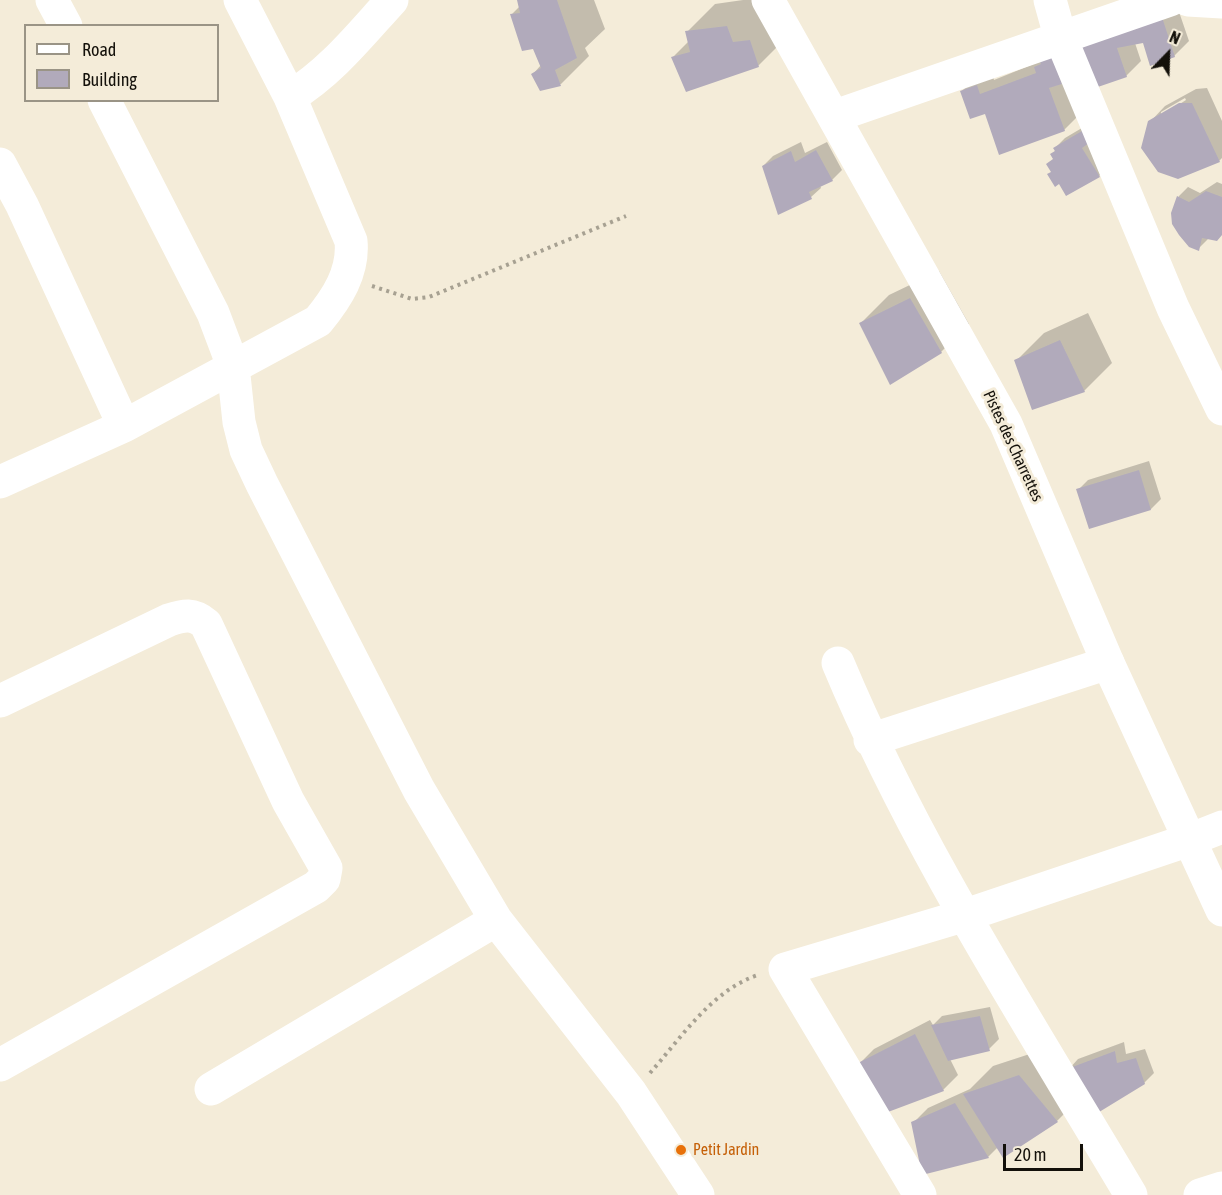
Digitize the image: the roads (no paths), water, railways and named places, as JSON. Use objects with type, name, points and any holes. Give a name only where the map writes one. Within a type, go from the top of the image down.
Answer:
[{"type":"street","points":[[52,0],[65,24]]},
{"type":"street","points":[[0,482],[124,426],[318,321],[335,301],[353,257],[351,241],[290,97],[240,0]]},
{"type":"street","points":[[290,97],[311,84],[331,67],[392,0]]},
{"type":"street","name":"Pistes des Charrettes","points":[[768,0],[1006,424],[1108,663],[1222,910]]},
{"type":"street","points":[[1050,0],[1060,36],[1173,308],[1220,399]]},
{"type":"street","points":[[835,116],[1060,36],[1170,0]]},
{"type":"street","points":[[1188,0],[1222,2]]},
{"type":"street","points":[[105,102],[213,313],[233,366],[239,422],[246,450],[419,790],[496,920],[631,1093],[698,1195]]},
{"type":"street","points":[[0,164],[22,205],[124,426]]},
{"type":"street","points":[[0,702],[169,620],[189,615],[199,618],[206,624],[288,801],[326,868],[324,879],[316,887],[0,1065]]},
{"type":"street","points":[[838,663],[870,740],[966,915],[1131,1195]]},
{"type":"street","points":[[870,740],[1108,663]]},
{"type":"street","points":[[920,1195],[785,969],[966,915],[1222,827]]},
{"type":"street","points":[[211,1089],[496,920]]},
{"type":"street","points":[[1200,1195],[1222,1188]]},
{"type":"place","name":"Petit Jardin","points":[[681,1150]]}]
